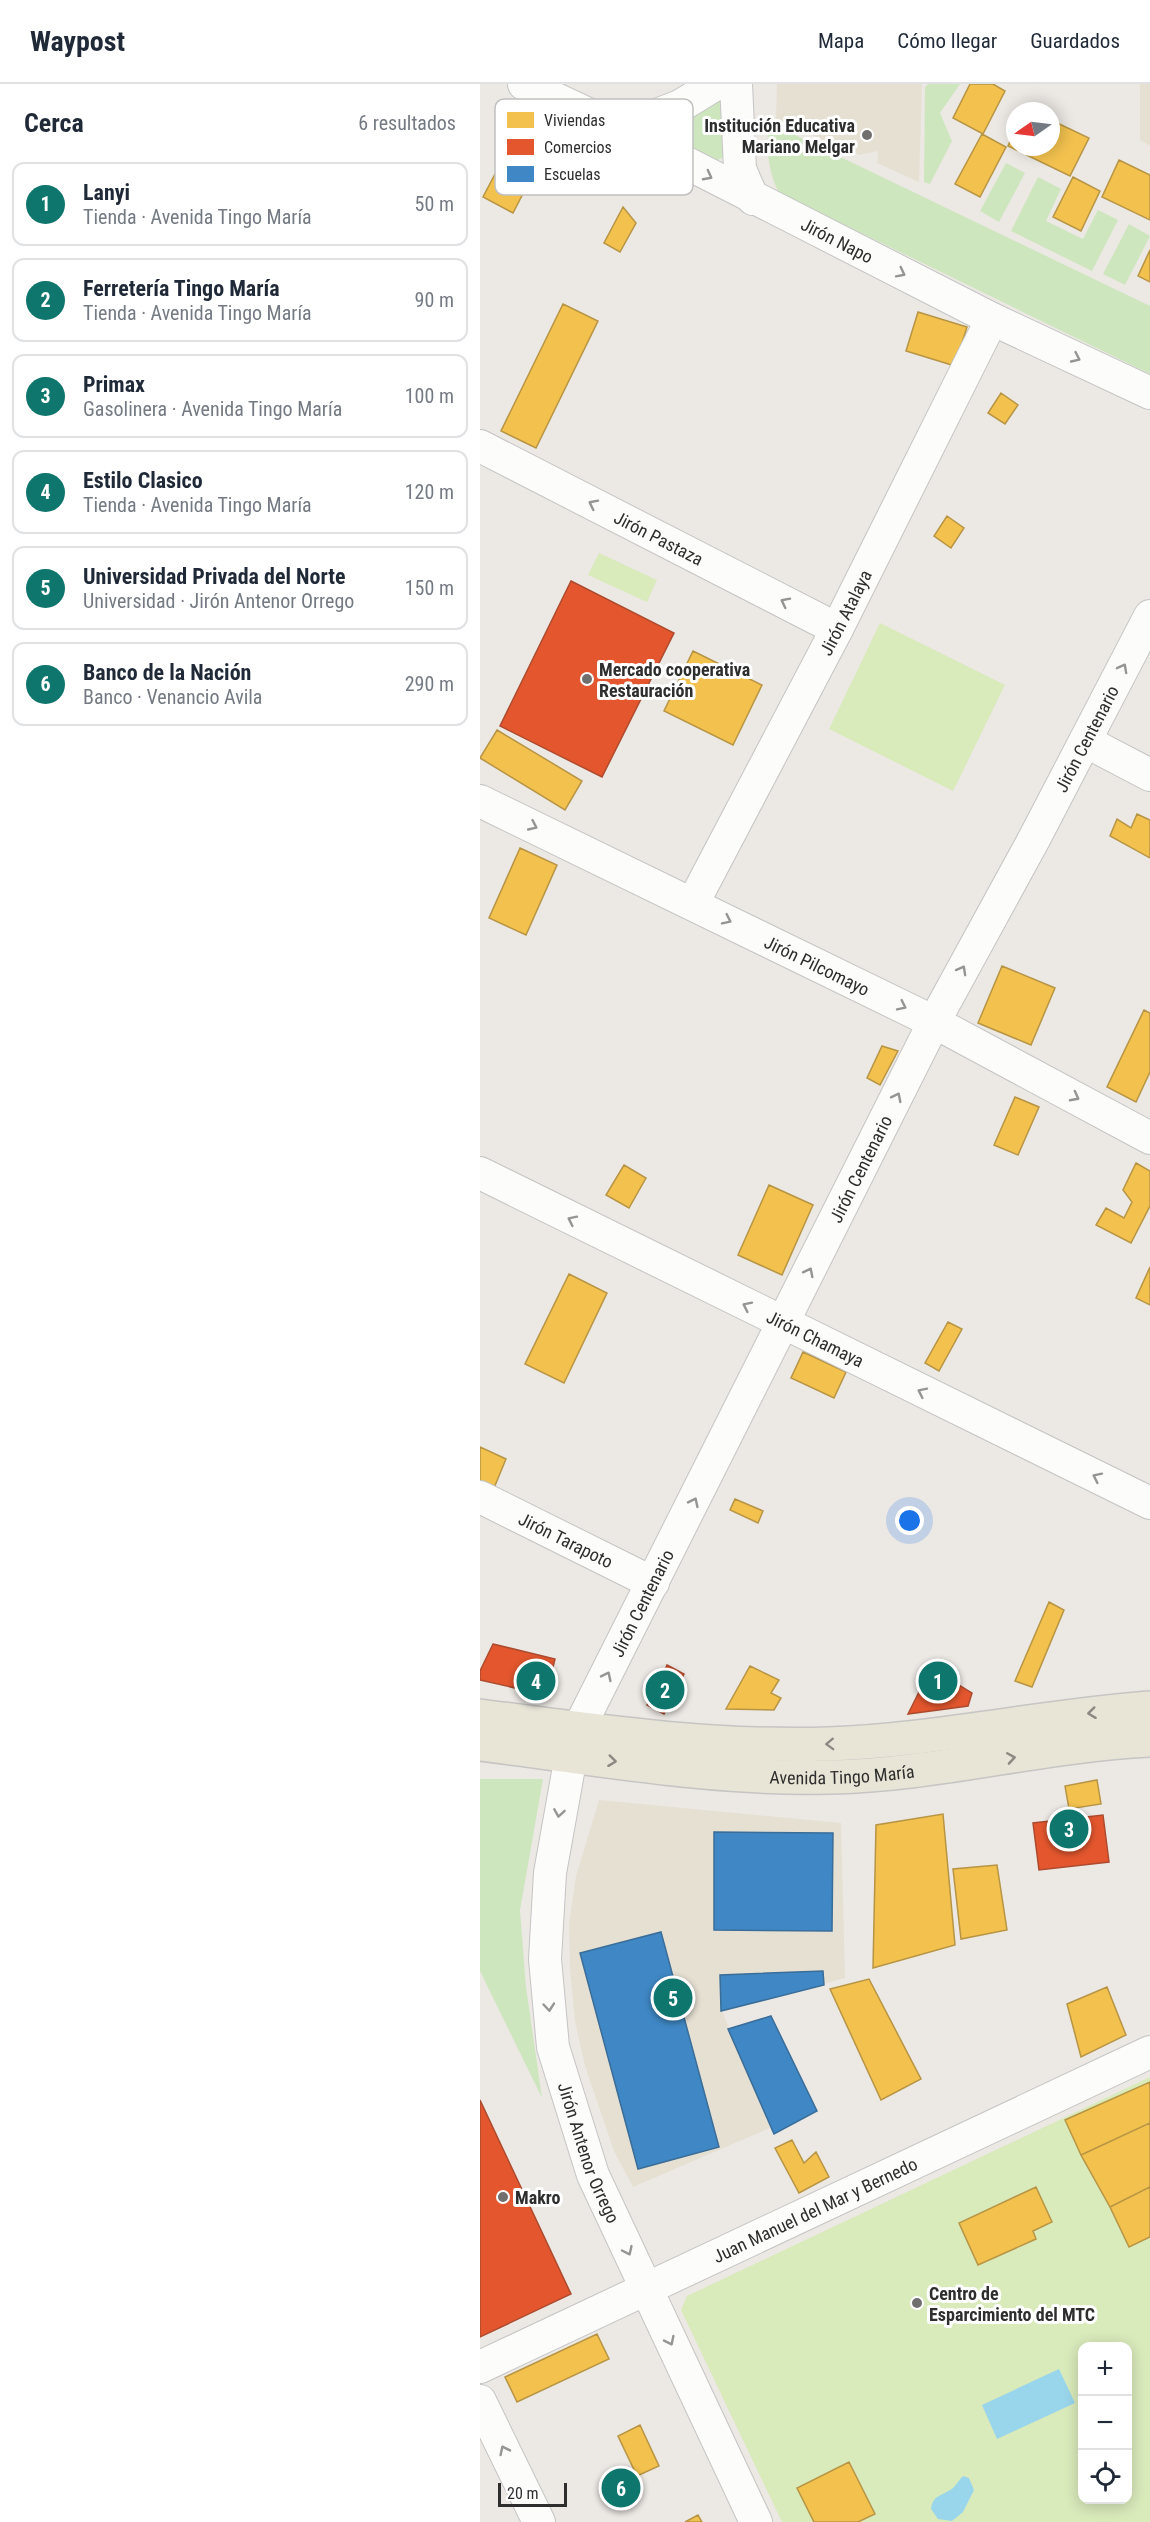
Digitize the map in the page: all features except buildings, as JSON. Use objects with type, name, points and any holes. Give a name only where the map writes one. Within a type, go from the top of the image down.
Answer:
[{"type":"main road","name":"Avenida Tingo María","points":[[575,1742],[674,1739],[762,1744],[853,1743],[1150,1707]]},
{"type":"main road","name":"Avenida Tingo María","points":[[480,1716],[534,1737],[575,1742],[768,1777],[830,1777],[953,1766],[1150,1740]]},
{"type":"main road","points":[[946,1733],[953,1766]]},
{"type":"main road","name":"Avenida Tingo María","points":[[480,1744],[534,1737]]},
{"type":"street","name":"Jirón Napo","points":[[524,84],[556,99]]},
{"type":"street","points":[[691,99],[716,84]]},
{"type":"street","points":[[736,84],[740,169],[753,199]]},
{"type":"street","name":"Jirón Napo","points":[[693,167],[992,319],[1150,393]]},
{"type":"street","name":"Jirón Atalaya","points":[[693,903],[837,629],[992,319]]},
{"type":"street","name":"Jirón Pastaza","points":[[480,446],[837,629]]},
{"type":"street","name":"Jirón Centenario","points":[[575,1742],[934,1022],[1150,616]]},
{"type":"street","points":[[1085,741],[1150,775]]},
{"type":"street","name":"Jirón Pilcomayo","points":[[480,801],[934,1022],[1148,1132]]},
{"type":"street","name":"Jirón Chamaya","points":[[480,1173],[1150,1503]]},
{"type":"street","name":"Jirón Tarapoto","points":[[480,1497],[653,1583]]},
{"type":"street","name":"Avenida Tingo María","points":[[480,1702],[509,1711],[534,1737],[480,1758]]},
{"type":"street","name":"Jirón Antenor Orrego","points":[[575,1742],[550,1873],[544,1959],[553,2047],[593,2175],[756,2522]]},
{"type":"street","name":"Juan Manuel del Mar y Bernedo","points":[[480,2367],[1150,2052]]},
{"type":"street","points":[[480,2401],[539,2522]]},
{"type":"shaded area","name":"Institución Educativa Mariano Melgar","points":[[777,84],[922,84],[919,182],[877,163],[878,151],[859,155],[776,120]]},
{"type":"shaded area","points":[[1140,84],[1150,84],[1150,146],[1140,140]]},
{"type":"shaded area","points":[[599,1800],[841,1823],[845,1978],[722,2011],[770,2128],[633,2187],[614,2151],[585,2066],[575,2021],[570,1969],[569,1924],[576,1876]]},
{"type":"green space","points":[[928,84],[960,84],[940,113],[952,141],[930,184],[924,182],[925,87]]},
{"type":"green space","points":[[727,95],[725,157],[717,160],[693,149],[693,113]]},
{"type":"green space","points":[[768,122],[1150,306],[1150,374],[779,193],[772,176],[769,159]]},
{"type":"green space","points":[[1006,163],[1025,173],[999,222],[980,211]]},
{"type":"green space","points":[[1038,177],[1061,189],[1046,221],[1083,239],[1098,210],[1118,220],[1092,271],[1011,231]]},
{"type":"green space","points":[[1129,224],[1150,236],[1125,285],[1103,274]]},
{"type":"green space","points":[[599,553],[657,580],[647,602],[588,575]]},
{"type":"green space","points":[[880,623],[1005,685],[953,791],[829,729]]},
{"type":"green space","points":[[480,1779],[543,1779],[520,1910],[526,1987],[542,2098],[480,1971]]},
{"type":"green space","name":"Centro de Esparcimiento del MTC","points":[[1150,2077],[1150,2522],[782,2522],[681,2310],[687,2296]]},
{"type":"water","points":[[1059,2369],[1075,2403],[997,2439],[982,2405]]},
{"type":"water","points":[[963,2476],[969,2478],[974,2490],[963,2512],[952,2521],[938,2519],[931,2509],[932,2504],[939,2496],[953,2488]]},
{"type":"place","name":"Institución Educativa Mariano Melgar","points":[[867,135]]},
{"type":"place","name":"Mercado cooperativa Restauración","points":[[587,679]]},
{"type":"place","name":"Estilo Clasico","points":[[536,1681]]},
{"type":"place","name":"Lanyi","points":[[938,1681]]},
{"type":"place","name":"Ferretería Tingo María","points":[[665,1690]]},
{"type":"place","name":"Primax","points":[[1069,1829]]},
{"type":"place","name":"Universidad Privada del Norte","points":[[673,1998]]},
{"type":"place","name":"Makro","points":[[503,2197]]},
{"type":"place","name":"Centro de Esparcimiento del MTC","points":[[917,2303]]},
{"type":"place","name":"Banco de la Nación","points":[[621,2488]]}]
